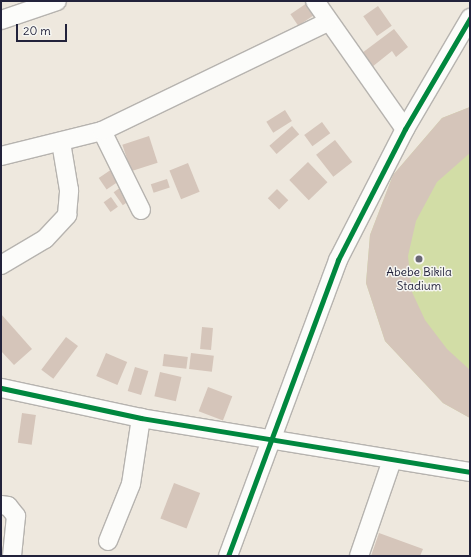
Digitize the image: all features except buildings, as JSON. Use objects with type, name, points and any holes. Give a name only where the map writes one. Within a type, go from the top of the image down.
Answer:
[{"type":"street","points":[[1,20],[57,1]]},
{"type":"street","points":[[315,1],[327,22],[405,128]]},
{"type":"street","points":[[228,556],[273,441],[284,398],[338,260],[405,128],[470,18]]},
{"type":"street","points":[[1,156],[102,131],[327,22]]},
{"type":"street","points":[[102,131],[141,210]]},
{"type":"street","points":[[1,265],[45,239],[67,215],[69,190],[61,142]]},
{"type":"street","points":[[1,388],[141,418],[392,460],[434,463],[470,472]]},
{"type":"street","points":[[108,541],[131,484],[141,418]]},
{"type":"street","points":[[359,556],[392,460]]},
{"type":"street","points":[[1,505],[8,506],[16,516],[12,556]]},
{"type":"green space","name":"Abebe Bikila Stadium","points":[[470,107],[470,418],[443,403],[385,341],[366,283],[370,235],[393,175],[442,118]]},
{"type":"cycle path","points":[[228,556],[338,260],[405,129],[470,18]]},
{"type":"cycle path","points":[[1,388],[141,418],[470,472]]},
{"type":"place","name":"Abebe Bikila Stadium","points":[[419,259]]}]
